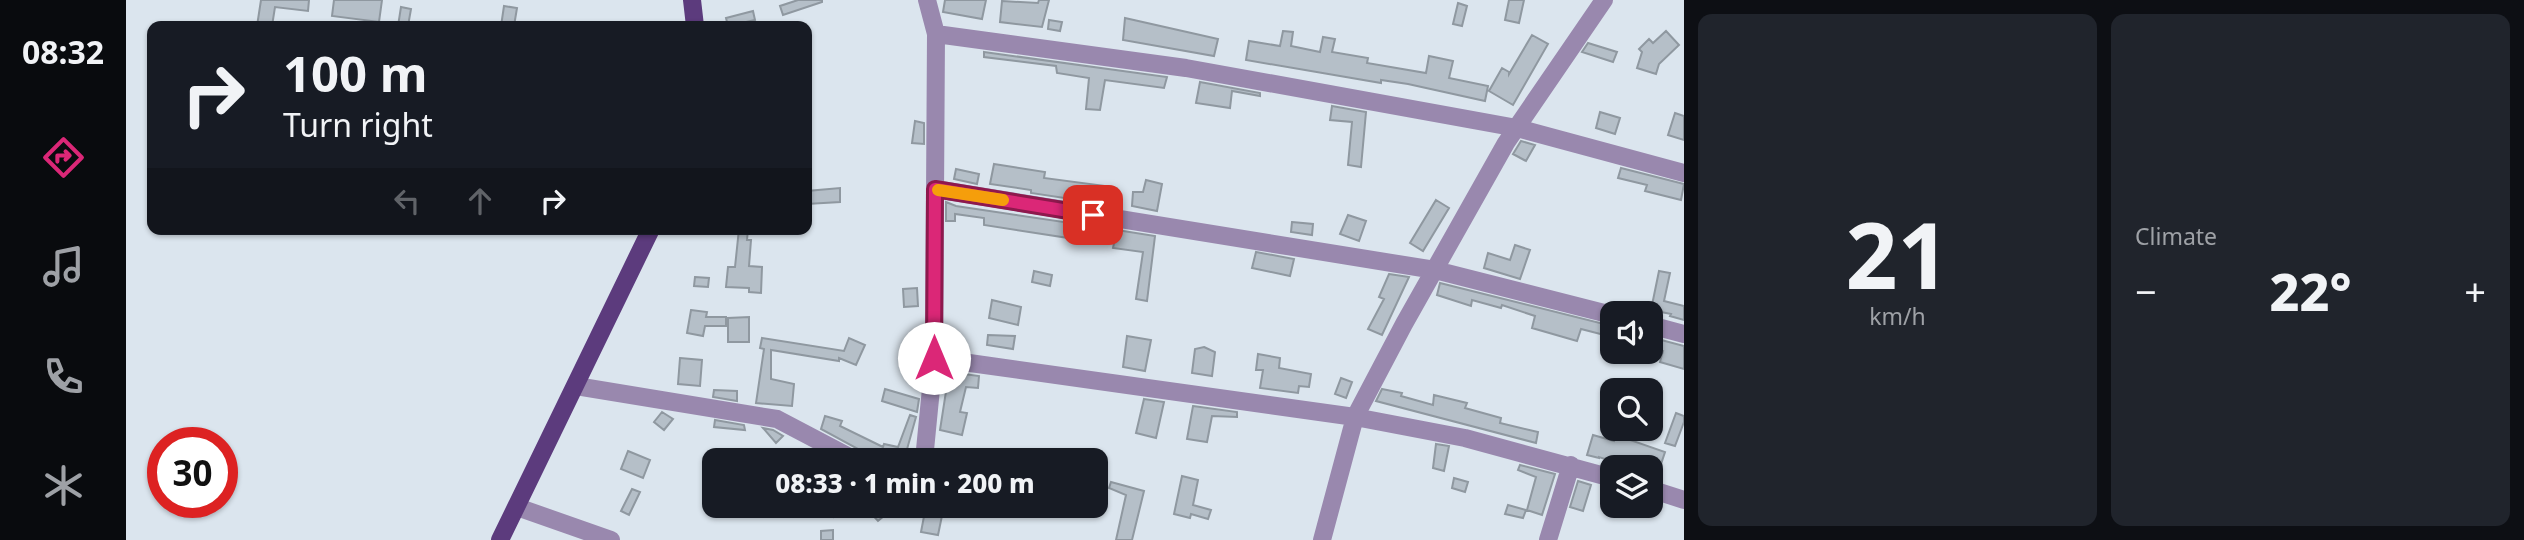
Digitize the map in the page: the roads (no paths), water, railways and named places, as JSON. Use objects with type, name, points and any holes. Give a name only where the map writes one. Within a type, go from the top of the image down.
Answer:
[{"type":"main road","points":[[692,0],[694,21]]},
{"type":"main road","points":[[500,540],[648,235]]},
{"type":"street","points":[[925,448],[934,358],[936,34],[927,0]]},
{"type":"street","points":[[1322,540],[1356,417],[1404,324],[1517,128],[1604,0]]},
{"type":"street","points":[[936,34],[1186,68],[1517,128],[1684,173]]},
{"type":"street","points":[[935,189],[1435,270],[1600,313]]},
{"type":"street","points":[[1663,329],[1684,334]]},
{"type":"street","points":[[934,358],[1356,417],[1465,438],[1600,474]]},
{"type":"street","points":[[576,386],[777,419],[832,448]]},
{"type":"street","points":[[1548,540],[1571,465]]},
{"type":"street","points":[[1663,493],[1684,500]]},
{"type":"street","points":[[517,508],[611,540]]}]
